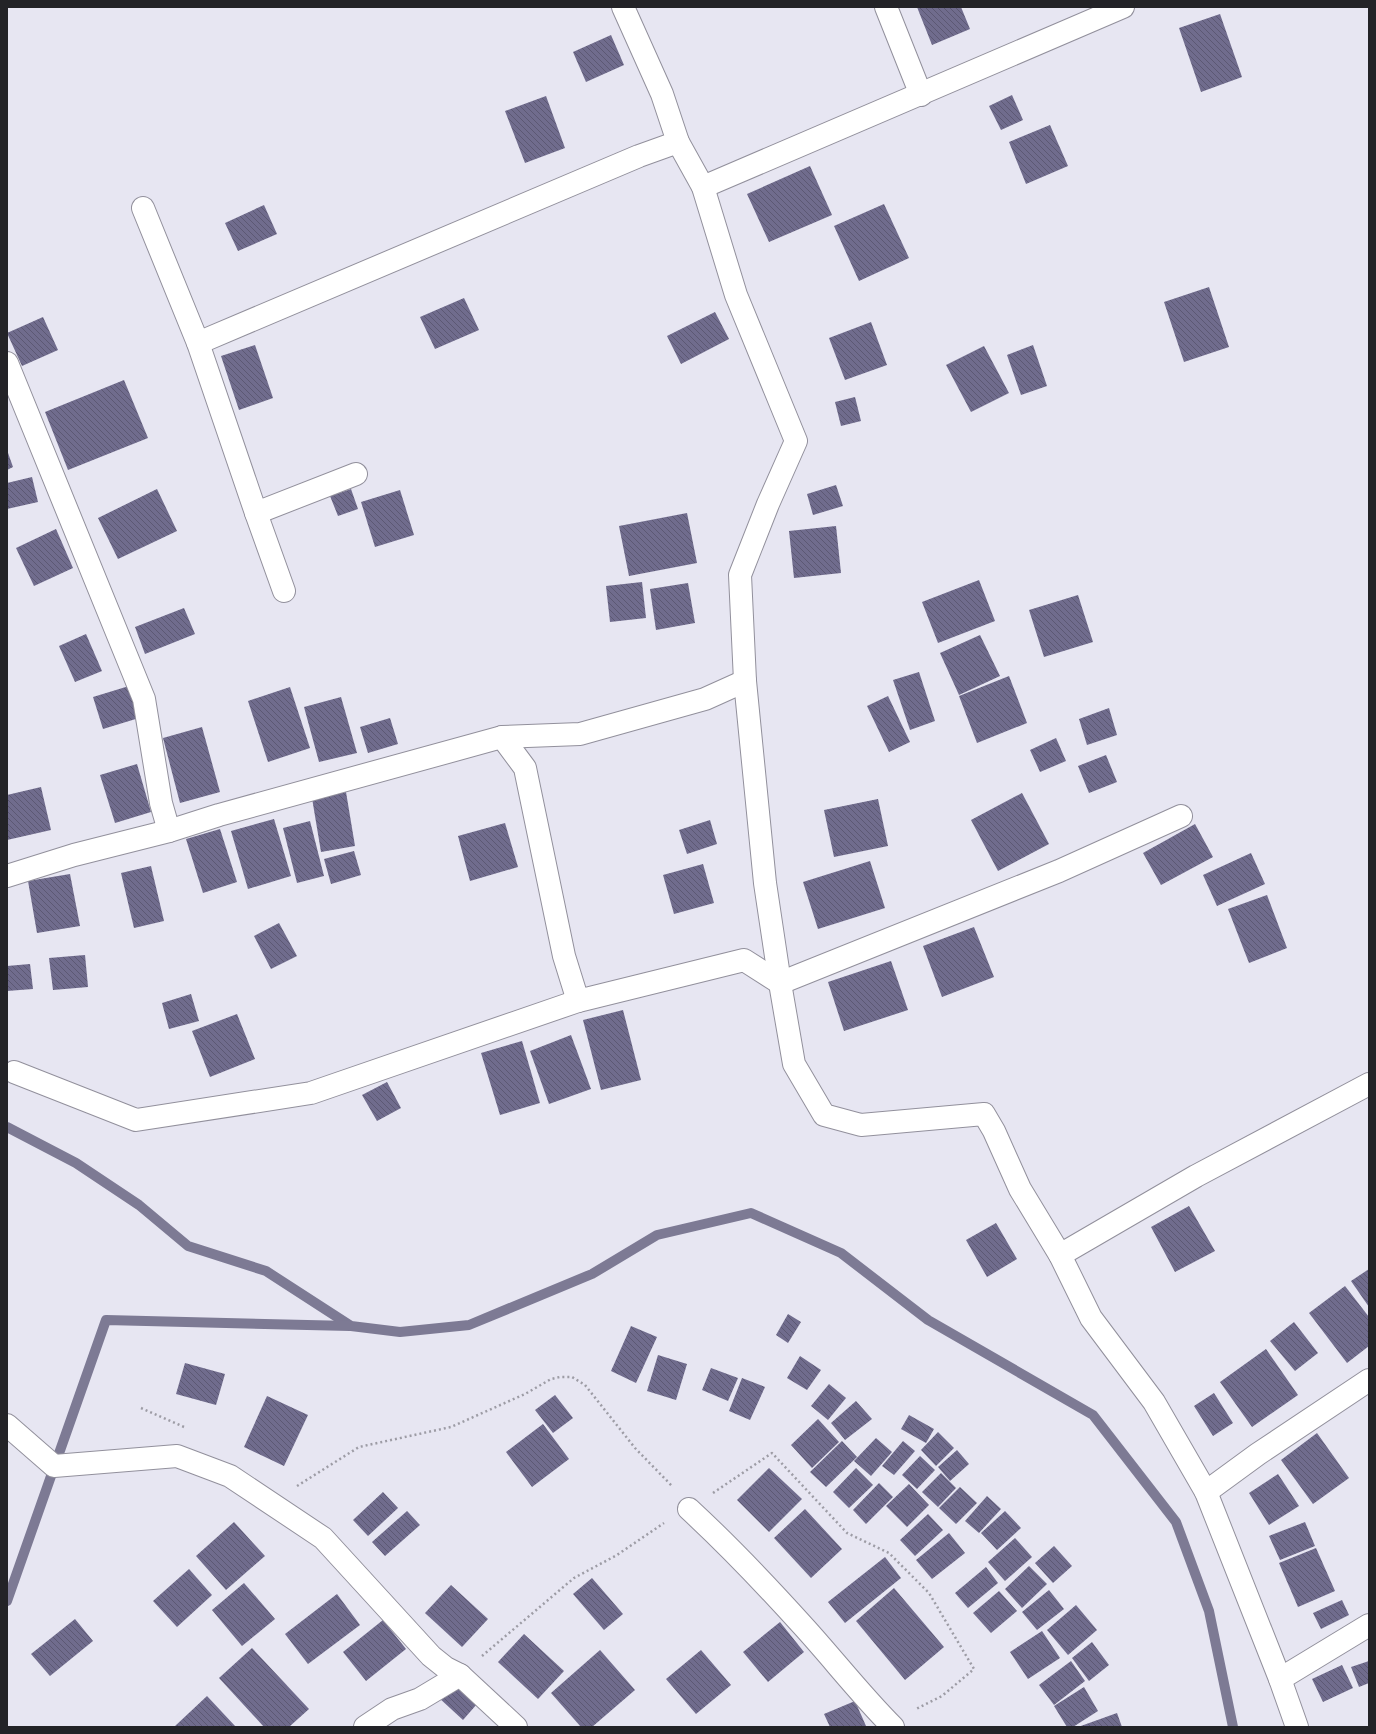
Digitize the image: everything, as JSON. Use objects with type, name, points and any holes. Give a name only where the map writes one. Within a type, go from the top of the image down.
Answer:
[{"type":"street","points":[[623,7],[662,94],[678,142],[703,187],[736,295],[796,441],[768,504],[740,575],[745,681],[765,883],[794,1064],[824,1116],[861,1125],[984,1114],[994,1131],[1020,1189],[1060,1255],[1092,1318],[1154,1402],[1206,1492],[1280,1679],[1297,1727]]},
{"type":"street","points":[[886,7],[921,95]]},
{"type":"street","points":[[703,187],[921,95],[1123,7]]},
{"type":"street","points":[[198,343],[639,156],[678,142]]},
{"type":"street","points":[[143,208],[198,343],[284,591]]},
{"type":"street","points":[[7,363],[144,700],[161,803],[169,831]]},
{"type":"street","points":[[256,513],[356,474]]},
{"type":"street","points":[[7,876],[74,855],[169,831],[219,815],[502,737],[580,734],[705,699],[745,681]]},
{"type":"street","points":[[502,737],[525,768],[564,956],[578,1001]]},
{"type":"street","points":[[780,983],[1059,871],[1181,816]]},
{"type":"street","points":[[14,1072],[136,1120],[311,1093],[578,1001],[744,960],[780,983]]},
{"type":"street","points":[[1060,1255],[1196,1176],[1369,1084]]},
{"type":"street","points":[[1206,1492],[1258,1454],[1369,1380]]},
{"type":"street","points":[[7,1424],[54,1466],[177,1456],[230,1476],[323,1538],[431,1656],[446,1668],[460,1675],[516,1727]]},
{"type":"street","points":[[689,1509],[741,1558],[805,1628],[888,1726]]},
{"type":"street","points":[[1280,1679],[1369,1625]]},
{"type":"street","points":[[365,1727],[392,1708],[420,1699],[460,1675]]},
{"type":"path","points":[[295,1488],[359,1447],[451,1427],[525,1394],[551,1379],[564,1376],[578,1379],[585,1385],[635,1448],[674,1488],[689,1509]]},
{"type":"path","points":[[141,1408],[191,1430]]},
{"type":"path","points":[[460,1675],[574,1578],[617,1555],[671,1518],[689,1509],[772,1453],[847,1533],[889,1553],[929,1593],[974,1669],[942,1696],[888,1726]]},
{"type":"building","points":[[917,7],[961,7],[970,29],[932,45]]},
{"type":"building","points":[[1220,14],[1242,77],[1201,92],[1179,28]]},
{"type":"building","points":[[611,35],[624,65],[586,82],[573,52]]},
{"type":"building","points":[[1012,95],[1023,120],[1001,130],[989,106]]},
{"type":"building","points":[[546,96],[565,148],[525,163],[505,111]]},
{"type":"building","points":[[1050,125],[1068,166],[1026,184],[1009,142]]},
{"type":"building","points":[[810,166],[832,215],[769,242],[747,194]]},
{"type":"building","points":[[884,204],[909,258],[859,281],[834,226]]},
{"type":"building","points":[[264,205],[277,234],[238,251],[225,223]]},
{"type":"building","points":[[1209,287],[1229,347],[1184,362],[1164,302]]},
{"type":"building","points":[[464,298],[479,330],[435,349],[420,317]]},
{"type":"building","points":[[715,312],[729,339],[681,364],[667,336]]},
{"type":"building","points":[[43,317],[58,350],[22,366],[7,333]]},
{"type":"building","points":[[871,322],[887,365],[845,380],[829,338]]},
{"type":"building","points":[[255,345],[273,398],[239,410],[221,356]]},
{"type":"building","points":[[1033,345],[1047,386],[1021,395],[1007,355]]},
{"type":"building","points":[[984,346],[1009,393],[971,412],[946,365]]},
{"type":"building","points":[[124,380],[148,438],[68,470],[45,412]]},
{"type":"building","points":[[855,397],[861,421],[841,426],[835,402]]},
{"type":"building","points":[[7,450],[13,467],[7,470]]},
{"type":"building","points":[[32,477],[38,502],[7,509],[7,483]]},
{"type":"building","points":[[836,485],[843,506],[813,515],[807,494]]},
{"type":"building","points":[[157,489],[177,531],[118,559],[98,518]]},
{"type":"building","points":[[351,489],[358,509],[338,516],[330,496]]},
{"type":"building","points":[[400,490],[414,535],[375,547],[361,502]]},
{"type":"building","points":[[687,513],[697,563],[629,576],[619,526]]},
{"type":"building","points":[[836,526],[841,573],[794,578],[789,531]]},
{"type":"building","points":[[56,529],[73,568],[34,586],[16,548]]},
{"type":"building","points":[[979,580],[995,621],[938,643],[922,602]]},
{"type":"building","points":[[642,582],[646,618],[610,622],[606,586]]},
{"type":"building","points":[[688,583],[695,623],[656,630],[650,589]]},
{"type":"building","points":[[1078,595],[1093,642],[1044,657],[1029,610]]},
{"type":"building","points":[[184,608],[195,634],[145,654],[135,627]]},
{"type":"building","points":[[86,634],[102,671],[75,682],[59,646]]},
{"type":"building","points":[[980,635],[1000,676],[959,695],[940,653]]},
{"type":"building","points":[[919,672],[935,721],[910,730],[893,680]]},
{"type":"building","points":[[1009,676],[1027,723],[977,743],[959,696]]},
{"type":"building","points":[[129,686],[139,718],[103,729],[93,697]]},
{"type":"building","points":[[290,687],[310,748],[268,762],[248,701]]},
{"type":"building","points":[[888,696],[910,742],[889,752],[867,706]]},
{"type":"building","points":[[341,697],[357,753],[319,762],[304,707]]},
{"type":"building","points":[[1109,708],[1117,735],[1087,745],[1079,719]]},
{"type":"building","points":[[390,718],[398,744],[368,753],[360,727]]},
{"type":"building","points":[[202,727],[220,792],[180,803],[163,738]]},
{"type":"building","points":[[1056,738],[1066,761],[1040,772],[1030,750]]},
{"type":"building","points":[[1106,755],[1117,782],[1089,793],[1078,766]]},
{"type":"building","points":[[137,764],[151,812],[115,823],[100,775]]},
{"type":"building","points":[[41,787],[51,830],[7,840],[7,795]]},
{"type":"building","points":[[346,792],[355,846],[321,852],[312,798]]},
{"type":"building","points":[[1022,793],[1049,844],[998,871],[971,820]]},
{"type":"building","points":[[878,799],[888,846],[834,857],[824,810]]},
{"type":"building","points":[[274,819],[291,876],[248,889],[231,831]]},
{"type":"building","points":[[710,820],[717,844],[687,854],[679,830]]},
{"type":"building","points":[[310,821],[324,876],[297,883],[283,828]]},
{"type":"building","points":[[505,823],[518,867],[470,881],[458,836]]},
{"type":"building","points":[[1195,824],[1213,857],[1161,885],[1143,853]]},
{"type":"building","points":[[220,829],[237,882],[203,893],[186,839]]},
{"type":"building","points":[[354,851],[361,875],[331,884],[324,859]]},
{"type":"building","points":[[1251,853],[1265,884],[1217,906],[1203,875]]},
{"type":"building","points":[[870,861],[885,908],[818,929],[803,882]]},
{"type":"building","points":[[703,864],[714,903],[674,914],[663,875]]},
{"type":"building","points":[[151,866],[164,921],[134,928],[121,873]]},
{"type":"building","points":[[70,874],[80,926],[37,933],[28,881]]},
{"type":"building","points":[[1267,895],[1287,948],[1249,963],[1228,909]]},
{"type":"building","points":[[279,923],[297,956],[271,969],[254,936]]},
{"type":"building","points":[[974,927],[994,977],[942,997],[923,946]]},
{"type":"building","points":[[85,955],[88,987],[53,990],[49,958]]},
{"type":"building","points":[[891,961],[908,1010],[844,1031],[828,982]]},
{"type":"building","points":[[30,964],[33,989],[7,991],[7,966]]},
{"type":"building","points":[[191,994],[199,1021],[169,1029],[162,1003]]},
{"type":"building","points":[[623,1010],[641,1080],[601,1090],[583,1020]]},
{"type":"building","points":[[237,1014],[255,1059],[210,1077],[192,1031]]},
{"type":"building","points":[[571,1035],[591,1089],[549,1104],[530,1051]]},
{"type":"building","points":[[522,1041],[540,1103],[500,1115],[481,1053]]},
{"type":"building","points":[[387,1082],[401,1108],[377,1121],[362,1095]]},
{"type":"building","points":[[1189,1206],[1215,1251],[1175,1272],[1151,1227]]},
{"type":"building","points":[[996,1223],[1017,1259],[987,1277],[966,1240]]},
{"type":"building","points":[[1369,1269],[1369,1307],[1351,1281]]},
{"type":"building","points":[[1345,1286],[1369,1317],[1369,1346],[1347,1363],[1309,1313]]},
{"type":"building","points":[[788,1314],[801,1322],[788,1343],[776,1335]]},
{"type":"building","points":[[1294,1322],[1318,1353],[1295,1371],[1270,1341]]},
{"type":"building","points":[[631,1326],[657,1337],[636,1383],[611,1371]]},
{"type":"building","points":[[1266,1349],[1298,1395],[1252,1427],[1220,1382]]},
{"type":"building","points":[[658,1355],[687,1364],[676,1400],[647,1391]]},
{"type":"building","points":[[800,1356],[821,1370],[807,1390],[787,1378]]},
{"type":"building","points":[[185,1363],[225,1374],[216,1405],[176,1394]]},
{"type":"building","points":[[711,1368],[738,1378],[728,1401],[702,1390]]},
{"type":"building","points":[[742,1378],[765,1387],[750,1420],[729,1411]]},
{"type":"building","points":[[829,1384],[846,1398],[828,1420],[811,1406]]},
{"type":"building","points":[[1214,1393],[1233,1423],[1213,1436],[1194,1406]]},
{"type":"building","points":[[555,1395],[573,1418],[553,1433],[535,1410]]},
{"type":"building","points":[[267,1396],[308,1415],[284,1466],[244,1447]]},
{"type":"building","points":[[856,1401],[872,1419],[845,1440],[831,1423]]},
{"type":"building","points":[[909,1415],[934,1429],[926,1443],[901,1429]]},
{"type":"building","points":[[818,1419],[839,1442],[812,1468],[791,1445]]},
{"type":"building","points":[[543,1424],[569,1459],[532,1487],[506,1452]]},
{"type":"building","points":[[938,1432],[954,1448],[936,1466],[921,1450]]},
{"type":"building","points":[[1317,1433],[1349,1478],[1313,1504],[1281,1460]]},
{"type":"building","points":[[876,1438],[892,1452],[871,1476],[854,1461]]},
{"type":"building","points":[[842,1441],[857,1457],[826,1487],[810,1472]]},
{"type":"building","points":[[903,1441],[915,1451],[894,1475],[882,1466]]},
{"type":"building","points":[[957,1450],[969,1464],[950,1481],[938,1467]]},
{"type":"building","points":[[920,1456],[935,1470],[917,1489],[902,1475]]},
{"type":"building","points":[[769,1468],[802,1499],[769,1532],[737,1500]]},
{"type":"building","points":[[856,1468],[873,1485],[849,1508],[833,1492]]},
{"type":"building","points":[[941,1473],[956,1488],[938,1507],[922,1492]]},
{"type":"building","points":[[1278,1474],[1299,1506],[1269,1525],[1249,1493]]},
{"type":"building","points":[[879,1483],[893,1497],[866,1524],[853,1510]]},
{"type":"building","points":[[909,1484],[929,1505],[907,1527],[886,1506]]},
{"type":"building","points":[[960,1487],[977,1503],[956,1524],[939,1508]]},
{"type":"building","points":[[383,1492],[398,1508],[368,1536],[353,1520]]},
{"type":"building","points":[[987,1496],[1001,1509],[979,1533],[965,1521]]},
{"type":"building","points":[[805,1509],[842,1549],[811,1578],[774,1538]]},
{"type":"building","points":[[407,1511],[420,1525],[385,1556],[372,1542]]},
{"type":"building","points":[[1005,1511],[1021,1528],[997,1550],[981,1533]]},
{"type":"building","points":[[928,1514],[943,1530],[915,1556],[900,1540]]},
{"type":"building","points":[[234,1522],[265,1556],[226,1590],[196,1556]]},
{"type":"building","points":[[1305,1522],[1315,1546],[1280,1560],[1269,1536]]},
{"type":"building","points":[[949,1533],[965,1553],[932,1579],[916,1560]]},
{"type":"building","points":[[1015,1538],[1032,1557],[1005,1581],[988,1562]]},
{"type":"building","points":[[1054,1546],[1072,1566],[1053,1583],[1035,1563]]},
{"type":"building","points":[[1316,1548],[1335,1591],[1298,1607],[1279,1563]]},
{"type":"building","points":[[885,1557],[901,1578],[845,1623],[828,1602]]},
{"type":"building","points":[[1029,1566],[1047,1584],[1022,1608],[1005,1589]]},
{"type":"building","points":[[986,1567],[998,1583],[968,1608],[955,1593]]},
{"type":"building","points":[[189,1569],[212,1595],[177,1627],[153,1601]]},
{"type":"building","points":[[592,1578],[623,1614],[604,1630],[573,1594]]},
{"type":"building","points":[[244,1583],[275,1619],[242,1646],[212,1610]]},
{"type":"building","points":[[451,1585],[488,1619],[462,1647],[425,1613]]},
{"type":"building","points":[[894,1588],[944,1647],[905,1680],[856,1621]]},
{"type":"building","points":[[1049,1590],[1064,1609],[1037,1630],[1022,1612]]},
{"type":"building","points":[[999,1591],[1017,1611],[991,1633],[973,1613]]},
{"type":"building","points":[[337,1594],[360,1625],[308,1664],[285,1634]]},
{"type":"building","points":[[1342,1600],[1349,1615],[1321,1629],[1313,1613]]},
{"type":"building","points":[[1076,1605],[1097,1630],[1068,1655],[1047,1630]]},
{"type":"building","points":[[75,1619],[93,1641],[50,1676],[31,1654]]},
{"type":"building","points":[[383,1620],[406,1649],[366,1681],[343,1652]]},
{"type":"building","points":[[780,1622],[804,1652],[768,1682],[743,1652]]},
{"type":"building","points":[[1042,1631],[1060,1658],[1028,1679],[1010,1652]]},
{"type":"building","points":[[524,1634],[564,1671],[538,1699],[498,1662]]},
{"type":"building","points":[[1092,1642],[1109,1665],[1089,1681],[1072,1658]]},
{"type":"building","points":[[252,1648],[309,1709],[289,1727],[264,1727],[219,1678]]},
{"type":"building","points":[[600,1650],[635,1690],[592,1727],[581,1727],[551,1693]]},
{"type":"building","points":[[701,1650],[731,1685],[696,1714],[666,1679]]},
{"type":"building","points":[[1071,1661],[1085,1681],[1054,1705],[1039,1685]]},
{"type":"building","points":[[1369,1661],[1369,1683],[1359,1687],[1351,1667]]},
{"type":"building","points":[[1342,1665],[1353,1688],[1323,1702],[1312,1679]]},
{"type":"building","points":[[453,1681],[477,1704],[463,1720],[438,1697]]},
{"type":"building","points":[[1084,1687],[1098,1711],[1073,1727],[1067,1727],[1054,1706]]},
{"type":"building","points":[[207,1696],[236,1727],[174,1727]]},
{"type":"building","points":[[855,1701],[866,1726],[830,1727],[824,1714]]},
{"type":"building","points":[[1117,1713],[1122,1727],[1078,1727]]},
{"type":"waterway","points":[[7,1127],[76,1163],[139,1205],[188,1246],[266,1271],[351,1326],[400,1332],[469,1325],[592,1274],[657,1235],[751,1213],[841,1253],[928,1320],[1093,1415],[1176,1522],[1209,1611],[1233,1727]]},
{"type":"waterway","points":[[7,1601],[106,1320],[350,1326]]}]
